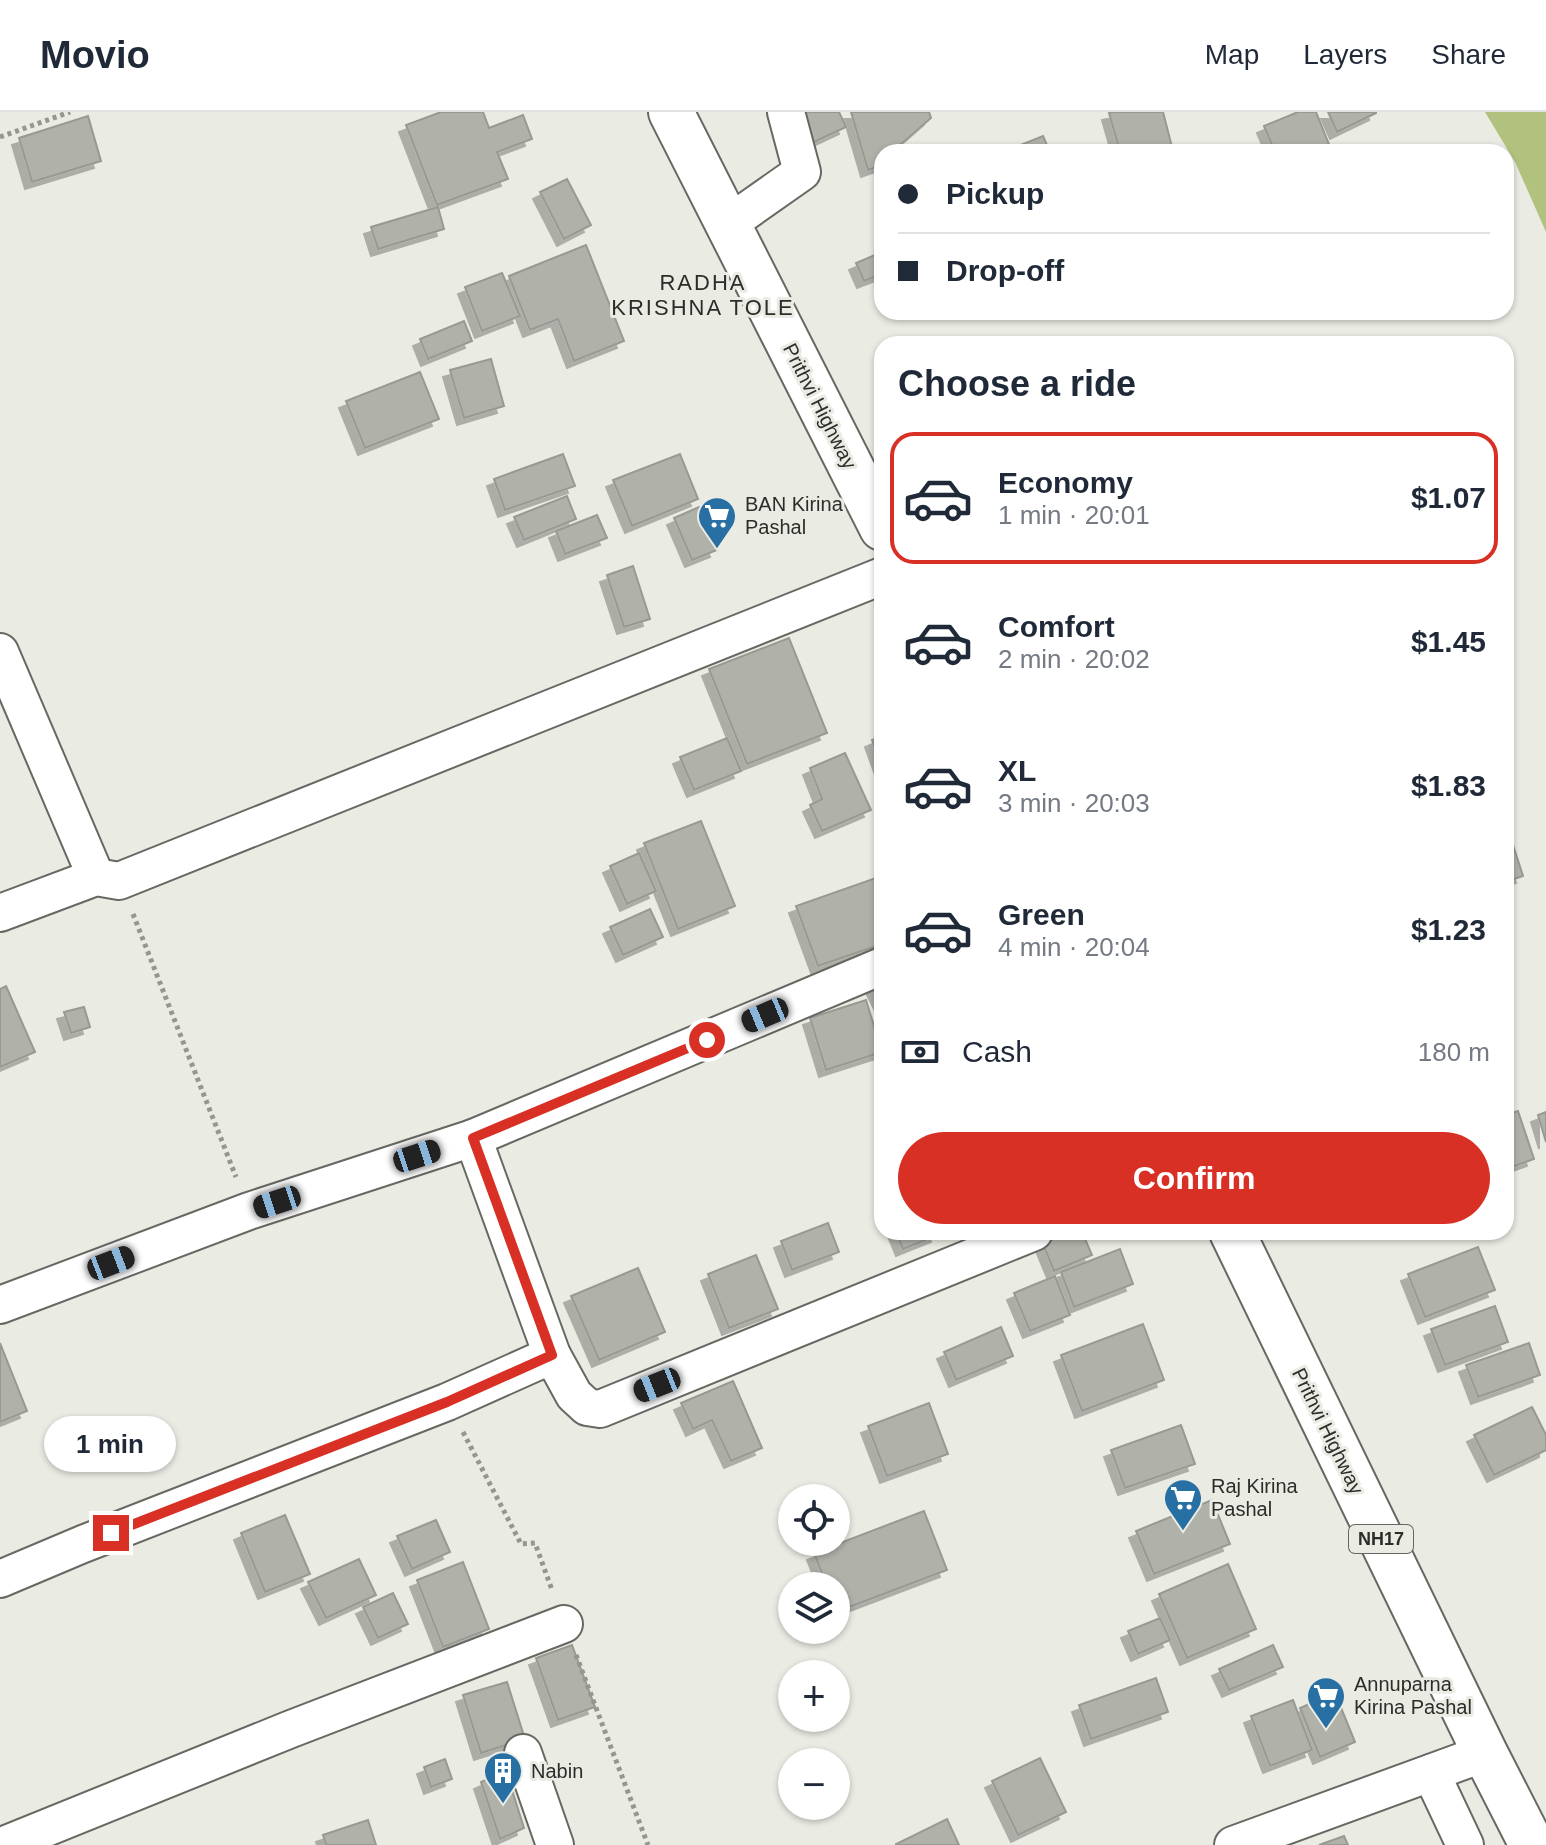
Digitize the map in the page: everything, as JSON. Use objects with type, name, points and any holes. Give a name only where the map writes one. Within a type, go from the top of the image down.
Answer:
[{"type":"highway","name":"Prithvi Highway","points":[[671,112],[874,512]]},
{"type":"highway","name":"Prithvi Highway","points":[[1236,1240],[1532,1845]]},
{"type":"street","points":[[728,224],[802,172],[786,112]]},
{"type":"street","points":[[0,913],[108,879],[874,579]]},
{"type":"street","points":[[0,652],[108,879]]},
{"type":"street","points":[[0,1305],[249,1211],[473,1138],[874,969]]},
{"type":"street","points":[[473,1138],[552,1355],[574,1395],[587,1407],[600,1409],[1014,1240]]},
{"type":"street","points":[[0,1579],[447,1402],[552,1355]]},
{"type":"street","points":[[4,1845],[276,1735],[564,1624]]},
{"type":"street","points":[[523,1753],[553,1844]]},
{"type":"street","points":[[1233,1845],[1485,1753]]},
{"type":"street","points":[[1431,1773],[1465,1845]]},
{"type":"path","points":[[0,137],[70,112]]},
{"type":"path","points":[[108,879],[249,1211]]},
{"type":"green space","points":[[1485,112],[1546,112],[1546,232],[1514,160],[1514,144],[1504,144]]},
{"type":"building","points":[[441,112],[483,112],[489,128],[523,115],[532,139],[497,152],[508,179],[437,205],[406,125]]},
{"type":"building","points":[[796,112],[839,112],[846,127],[812,143]]},
{"type":"building","points":[[851,112],[929,112],[931,118],[901,144],[874,144],[874,168],[868,170]]},
{"type":"building","points":[[1163,112],[1171,144],[1118,144],[1109,113]]},
{"type":"building","points":[[1298,112],[1316,112],[1329,144],[1272,144],[1264,126]]},
{"type":"building","points":[[1328,112],[1376,112],[1376,113],[1337,132]]},
{"type":"building","points":[[88,116],[101,161],[32,182],[19,138]]},
{"type":"building","points":[[1043,136],[1046,144],[1023,144]]},
{"type":"building","points":[[567,179],[591,225],[564,239],[540,192]]},
{"type":"building","points":[[438,207],[444,229],[378,249],[371,227]]},
{"type":"building","points":[[586,245],[624,341],[574,361],[558,319],[530,330],[509,276]]},
{"type":"building","points":[[874,255],[874,277],[864,281],[856,263]]},
{"type":"building","points":[[502,273],[520,316],[482,331],[465,287]]},
{"type":"building","points":[[464,321],[472,341],[428,359],[420,339]]},
{"type":"building","points":[[491,359],[504,406],[464,418],[450,370]]},
{"type":"building","points":[[420,372],[439,419],[365,448],[346,401]]},
{"type":"building","points":[[563,454],[575,486],[505,510],[494,479]]},
{"type":"building","points":[[680,454],[698,499],[632,526],[613,480]]},
{"type":"building","points":[[567,496],[576,519],[524,540],[514,517]]},
{"type":"building","points":[[699,507],[717,550],[692,560],[674,518]]},
{"type":"building","points":[[597,515],[607,538],[565,554],[556,531]]},
{"type":"building","points":[[633,566],[650,619],[624,627],[607,575]]},
{"type":"building","points":[[789,638],[827,733],[747,764],[709,669]]},
{"type":"building","points":[[727,738],[741,771],[694,790],[680,757]]},
{"type":"building","points":[[845,753],[871,810],[822,831],[810,805],[822,799],[810,768]]},
{"type":"building","points":[[701,821],[735,906],[678,929],[644,843]]},
{"type":"building","points":[[1514,848],[1523,876],[1514,879]]},
{"type":"building","points":[[639,853],[656,891],[627,904],[610,866]]},
{"type":"building","points":[[874,879],[874,947],[818,966],[796,906]]},
{"type":"building","points":[[650,909],[663,937],[623,955],[610,927]]},
{"type":"building","points":[[6,986],[35,1052],[0,1067],[0,989]]},
{"type":"building","points":[[866,1000],[874,1026],[874,1055],[826,1070],[810,1018]]},
{"type":"building","points":[[84,1007],[90,1027],[71,1033],[64,1012]]},
{"type":"building","points":[[1518,1111],[1534,1159],[1514,1166],[1514,1112]]},
{"type":"building","points":[[1546,1112],[1546,1142],[1538,1115]]},
{"type":"building","points":[[828,1223],[839,1252],[792,1270],[781,1241]]},
{"type":"building","points":[[899,1240],[926,1240],[903,1249]]},
{"type":"building","points":[[1041,1240],[1085,1240],[1092,1255],[1054,1271]]},
{"type":"building","points":[[1478,1247],[1495,1290],[1425,1317],[1408,1274]]},
{"type":"building","points":[[1120,1249],[1133,1284],[1074,1307],[1061,1272]]},
{"type":"building","points":[[756,1255],[778,1309],[729,1328],[708,1274]]},
{"type":"building","points":[[638,1268],[665,1332],[599,1360],[571,1296]]},
{"type":"building","points":[[1055,1276],[1070,1315],[1030,1331],[1014,1293]]},
{"type":"building","points":[[1495,1306],[1508,1342],[1445,1365],[1431,1329]]},
{"type":"building","points":[[1143,1324],[1164,1380],[1082,1411],[1061,1355]]},
{"type":"building","points":[[1001,1327],[1013,1356],[956,1380],[944,1352]]},
{"type":"building","points":[[0,1343],[27,1411],[0,1422]]},
{"type":"building","points":[[1529,1343],[1540,1375],[1478,1397],[1466,1365]]},
{"type":"building","points":[[733,1381],[762,1448],[731,1461],[712,1420],[693,1429],[681,1403]]},
{"type":"building","points":[[929,1403],[948,1454],[887,1476],[868,1426]]},
{"type":"building","points":[[1532,1407],[1546,1435],[1546,1450],[1494,1475],[1474,1435]]},
{"type":"building","points":[[1181,1425],[1195,1464],[1125,1488],[1111,1450]]},
{"type":"building","points":[[1212,1500],[1230,1544],[1154,1574],[1136,1531]]},
{"type":"building","points":[[924,1511],[947,1570],[850,1607],[850,1572],[821,1572],[815,1556],[850,1556],[850,1539]]},
{"type":"building","points":[[285,1515],[310,1574],[265,1592],[241,1533]]},
{"type":"building","points":[[436,1520],[450,1552],[412,1569],[397,1536]]},
{"type":"building","points":[[359,1559],[376,1595],[326,1618],[308,1582]]},
{"type":"building","points":[[463,1562],[489,1629],[443,1647],[417,1580]]},
{"type":"building","points":[[1228,1564],[1256,1629],[1187,1658],[1159,1594]]},
{"type":"building","points":[[393,1593],[408,1624],[378,1638],[363,1607]]},
{"type":"building","points":[[1160,1618],[1170,1640],[1138,1654],[1128,1631]]},
{"type":"building","points":[[572,1645],[595,1707],[558,1720],[536,1658]]},
{"type":"building","points":[[1273,1645],[1283,1667],[1229,1690],[1219,1669]]},
{"type":"building","points":[[1156,1678],[1168,1712],[1091,1739],[1079,1705]]},
{"type":"building","points":[[507,1682],[525,1739],[481,1753],[463,1695]]},
{"type":"building","points":[[1335,1693],[1355,1742],[1320,1757],[1300,1708]]},
{"type":"building","points":[[1293,1700],[1312,1750],[1270,1766],[1251,1716]]},
{"type":"building","points":[[1040,1758],[1066,1812],[1018,1835],[992,1781]]},
{"type":"building","points":[[445,1759],[452,1779],[431,1787],[424,1767]]},
{"type":"building","name":"Nabin","points":[[506,1771],[524,1828],[500,1839],[481,1782]]},
{"type":"building","points":[[947,1819],[959,1845],[896,1845],[896,1844]]},
{"type":"building","points":[[368,1820],[376,1845],[326,1845],[323,1835]]},
{"type":"building","points":[[1344,1836],[1348,1845],[1319,1845]]},
{"type":"place","name":"BAN Kirina Pashal","points":[[717,550]]},
{"type":"place","name":"Raj Kirina Pashal","points":[[1183,1532]]},
{"type":"place","name":"Annuparna Kirina Pashal","points":[[1326,1730]]},
{"type":"place","name":"Nabin","points":[[503,1805]]},
{"type":"district","name":"RADHA KRISHNA TOLE","points":[[703,294]]},
{"type":"route","points":[[111,1533],[447,1402],[552,1355],[473,1138],[707,1040]]}]
